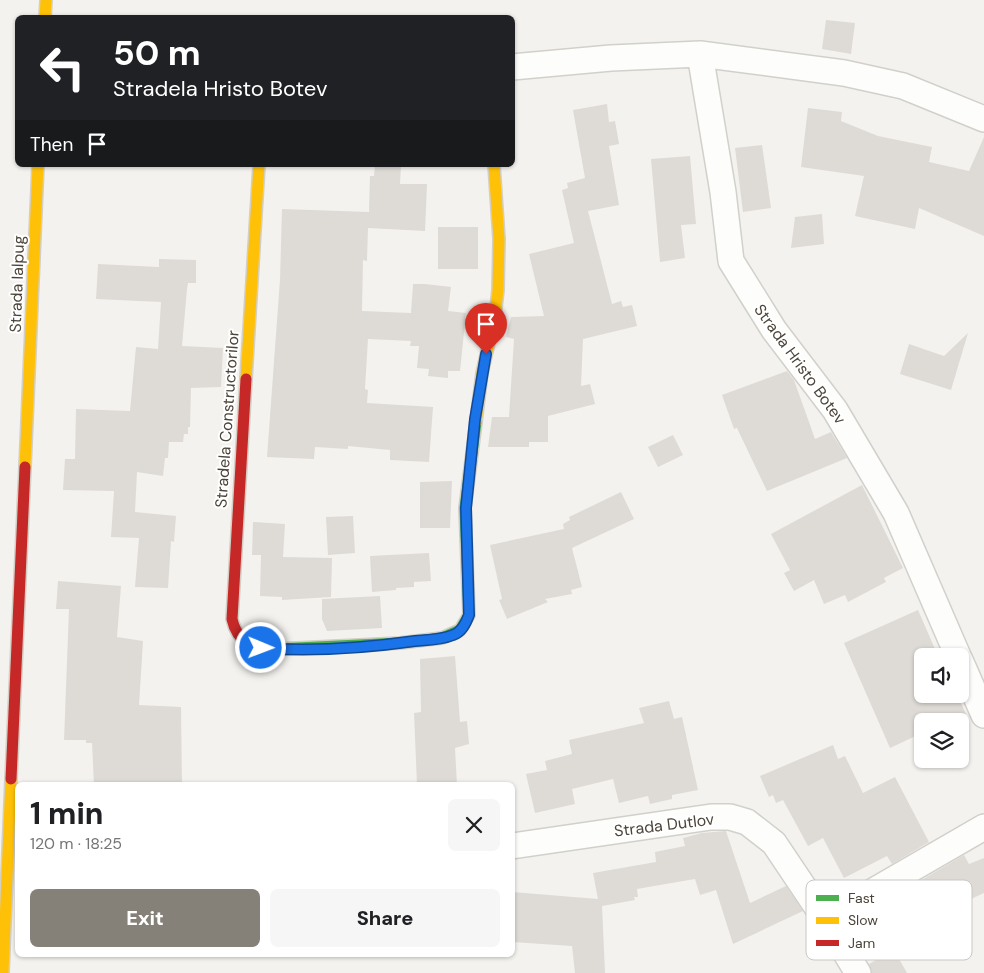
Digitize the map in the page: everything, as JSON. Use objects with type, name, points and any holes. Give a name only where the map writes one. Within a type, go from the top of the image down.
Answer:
[{"type":"street","points":[[45,15],[46,0]]},
{"type":"street","points":[[515,67],[611,58],[700,54],[844,73],[903,86],[984,119]]},
{"type":"street","name":"Strada Hristo Botev","points":[[700,54],[723,192],[731,261],[774,330],[836,410],[896,513],[955,648]]},
{"type":"street","name":"Strada Ialpug","points":[[16,782],[38,167]]},
{"type":"street","name":"Stradela Constructorilor","points":[[259,167],[231,609],[232,628],[241,640],[252,647],[271,649],[344,647],[425,640],[454,635],[466,622],[469,615],[466,508],[482,373],[495,316],[498,290],[500,239],[494,167]]},
{"type":"street","points":[[969,680],[984,714]]},
{"type":"street","name":"Strada Ialpug","points":[[3,973],[11,907],[15,797]]},
{"type":"street","name":"Strada Dutlov","points":[[515,846],[711,817],[730,817],[746,822],[774,843],[806,891]]},
{"type":"street","points":[[892,880],[984,827]]},
{"type":"street","name":"Strada Dutlov","points":[[850,960],[858,973]]},
{"type":"building","points":[[826,20],[855,23],[851,54],[822,49]]},
{"type":"building","points":[[607,104],[609,122],[615,121],[619,144],[609,146],[619,205],[588,211],[612,304],[621,301],[623,307],[632,305],[637,326],[583,339],[581,386],[590,384],[595,404],[548,416],[548,442],[529,442],[529,447],[488,447],[492,417],[509,417],[514,339],[506,337],[511,317],[544,316],[529,254],[574,243],[562,190],[568,188],[567,183],[585,178],[573,110]]},
{"type":"building","points":[[808,108],[842,112],[841,121],[878,136],[932,147],[929,162],[969,171],[984,137],[984,236],[919,208],[915,229],[855,216],[864,176],[801,167]]},
{"type":"building","points":[[762,145],[771,208],[743,212],[735,148]]},
{"type":"building","points":[[690,156],[696,224],[681,225],[685,258],[660,262],[651,159]]},
{"type":"building","points":[[375,167],[401,167],[400,184],[427,184],[425,231],[368,228],[367,261],[363,260],[362,311],[411,313],[413,284],[425,284],[451,287],[448,311],[466,313],[465,318],[479,318],[476,327],[465,323],[460,371],[448,371],[448,378],[428,376],[429,369],[417,368],[419,346],[410,346],[411,341],[368,339],[365,389],[368,390],[367,403],[433,407],[429,462],[390,460],[390,450],[348,446],[348,449],[315,447],[314,459],[267,457],[280,280],[282,209],[369,212],[370,176],[374,176]]},
{"type":"building","points":[[822,214],[824,244],[791,248],[795,217]]},
{"type":"building","points":[[438,227],[478,227],[478,269],[438,269]]},
{"type":"building","points":[[159,259],[196,260],[196,283],[188,283],[187,289],[182,346],[223,348],[221,387],[191,388],[190,427],[188,427],[188,434],[184,434],[183,442],[169,442],[168,458],[165,458],[163,476],[137,472],[135,512],[176,516],[174,542],[171,541],[168,588],[135,587],[139,538],[111,537],[114,491],[63,490],[65,459],[75,459],[76,409],[130,411],[136,347],[158,349],[161,302],[96,299],[98,264],[159,267]]},
{"type":"building","points":[[968,333],[951,390],[900,374],[909,344],[944,356]]},
{"type":"building","points":[[787,371],[794,380],[815,439],[831,432],[847,458],[767,491],[737,428],[734,429],[722,395]]},
{"type":"building","points":[[673,435],[683,455],[658,467],[648,447]]},
{"type":"building","points":[[452,481],[450,528],[420,528],[420,482]]},
{"type":"building","points":[[862,485],[903,568],[884,578],[886,582],[848,602],[845,595],[824,604],[814,580],[794,591],[784,573],[790,570],[771,534]]},
{"type":"building","points":[[621,492],[634,519],[572,548],[582,587],[571,590],[572,594],[545,599],[548,602],[507,619],[499,600],[502,599],[490,545],[564,529],[563,524],[570,520],[569,517]]},
{"type":"building","points":[[353,516],[355,553],[328,555],[326,517]]},
{"type":"building","points":[[253,522],[285,524],[283,557],[332,558],[331,597],[282,600],[282,597],[260,596],[261,555],[252,555]]},
{"type":"building","points":[[429,553],[431,581],[414,582],[414,587],[372,592],[370,556]]},
{"type":"building","points":[[58,581],[121,586],[117,637],[143,641],[139,705],[181,707],[182,782],[94,782],[92,743],[86,743],[86,740],[64,740],[69,609],[56,609]]},
{"type":"building","points":[[380,596],[382,628],[327,631],[322,619],[322,599]]},
{"type":"building","points":[[918,610],[935,648],[914,648],[914,703],[961,703],[966,713],[914,713],[914,737],[890,748],[844,643]]},
{"type":"building","points":[[455,656],[460,722],[467,721],[469,744],[455,748],[457,782],[417,782],[414,713],[421,712],[420,659]]},
{"type":"building","points":[[669,701],[674,719],[682,717],[698,790],[672,795],[672,799],[650,804],[648,796],[619,803],[613,779],[572,789],[575,804],[535,813],[526,774],[547,770],[545,761],[572,754],[569,740],[644,723],[639,708]]},
{"type":"building","points":[[833,745],[838,759],[845,756],[863,793],[895,777],[929,842],[892,864],[887,856],[844,878],[823,838],[808,846],[783,800],[776,803],[773,795],[769,797],[760,776]]},
{"type":"building","points":[[726,831],[750,903],[786,886],[803,911],[733,944],[716,890],[700,895],[695,879],[637,889],[638,897],[634,897],[635,900],[602,906],[605,973],[575,973],[572,946],[515,942],[515,892],[598,899],[593,873],[656,862],[655,852],[685,846],[683,838],[702,833]]},
{"type":"building","points":[[964,855],[969,864],[984,858],[984,893],[972,898],[972,880],[922,880]]},
{"type":"building","points":[[876,960],[900,960],[907,973],[872,973],[869,964]]},
{"type":"traffic: fast","points":[[276,649],[400,643],[442,638],[460,630],[469,615],[465,508],[476,422]]},
{"type":"traffic: slow","points":[[45,15],[46,0]]},
{"type":"traffic: slow","points":[[25,467],[38,167]]},
{"type":"traffic: slow","points":[[246,379],[259,167]]},
{"type":"traffic: slow","points":[[476,422],[482,373],[495,316],[498,290],[499,239],[494,167]]},
{"type":"traffic: slow","points":[[3,973],[11,779]]},
{"type":"traffic: jam","points":[[246,379],[232,619],[234,627],[242,639],[254,646],[276,649]]},
{"type":"traffic: jam","points":[[11,779],[25,467]]},
{"type":"route","points":[[261,648],[335,647],[400,643],[442,638],[454,635],[460,630],[469,615],[465,543],[466,508],[475,419],[486,354]]}]
